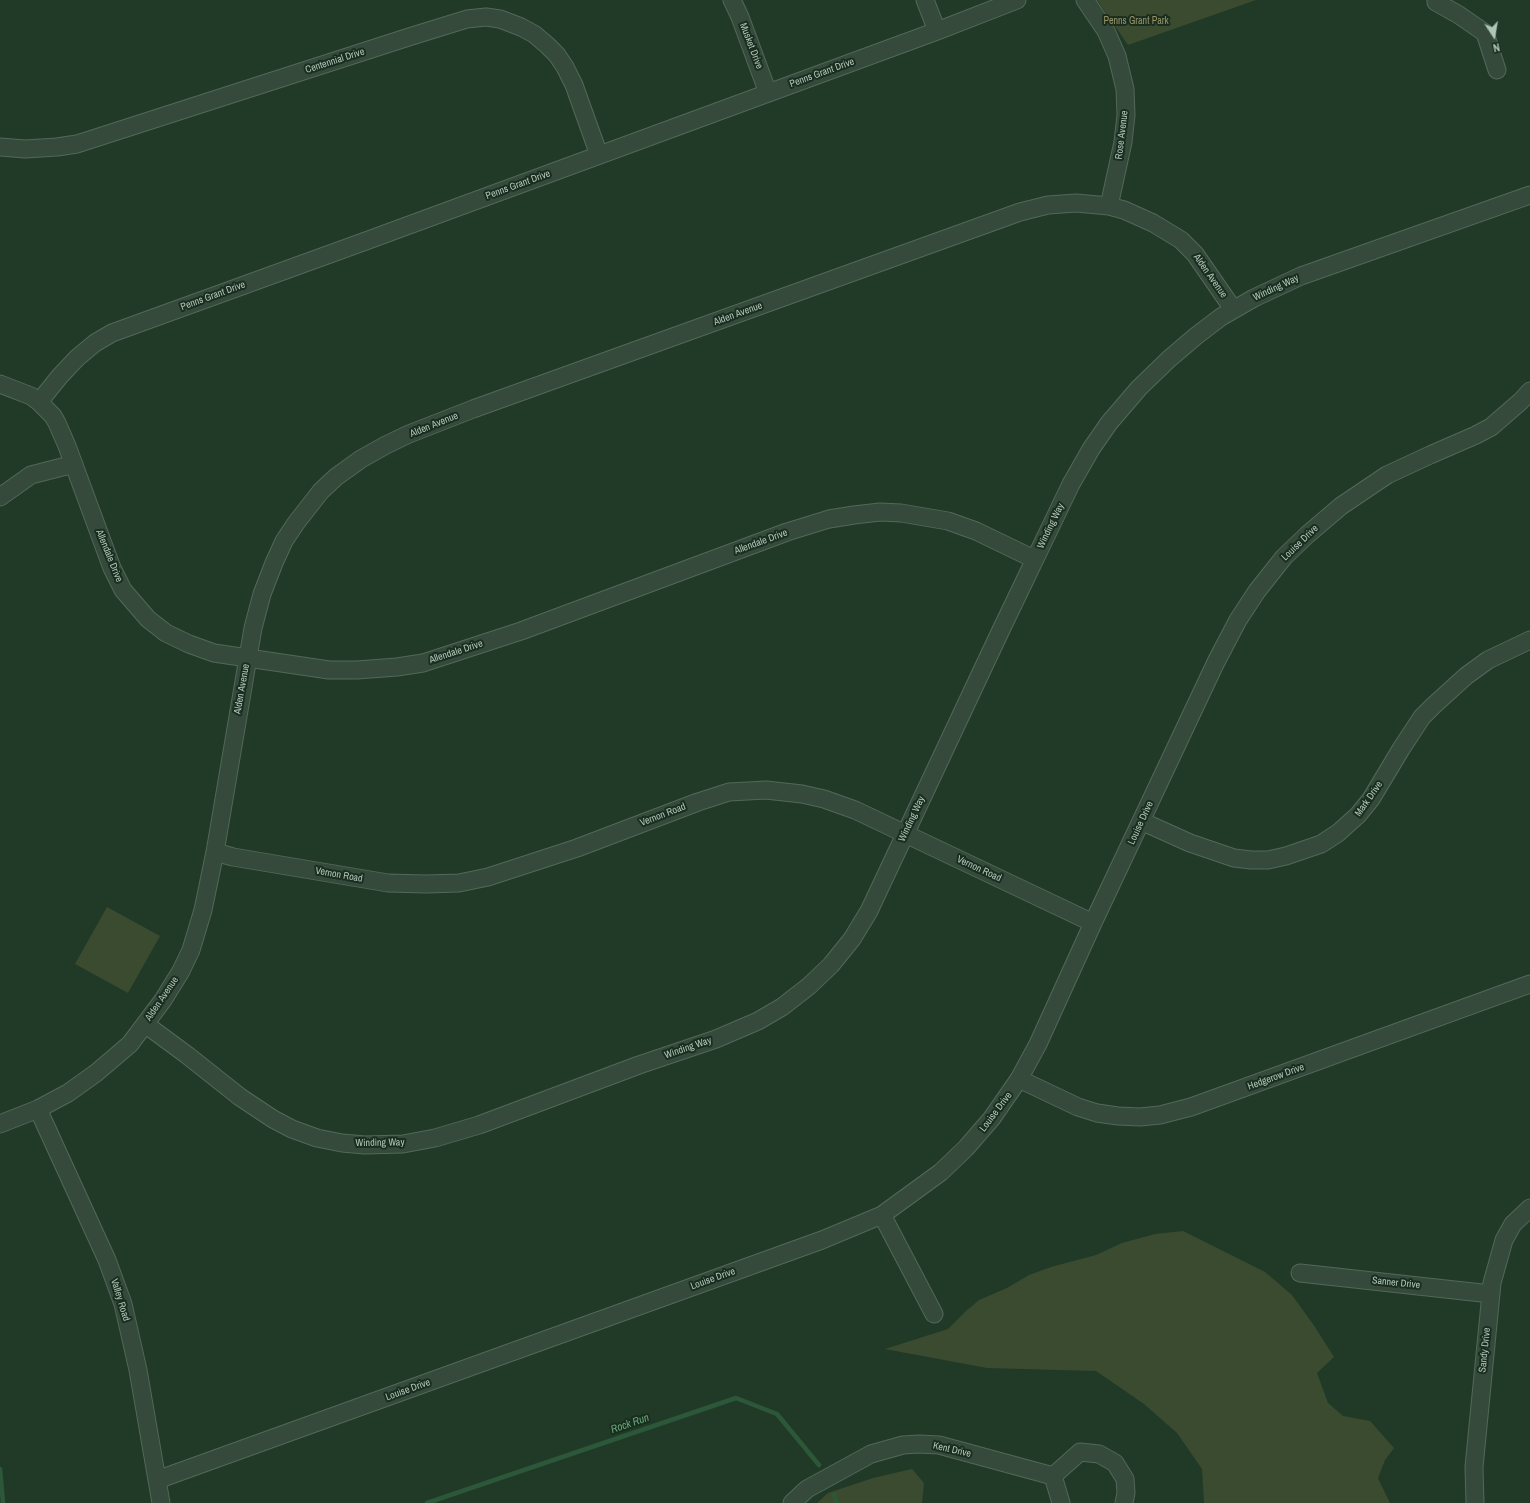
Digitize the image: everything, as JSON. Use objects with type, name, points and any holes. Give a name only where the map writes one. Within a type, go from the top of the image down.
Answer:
[{"type":"street","name":"Musket Drive","points":[[732,0],[740,17],[768,93]]},
{"type":"street","points":[[925,0],[937,31]]},
{"type":"street","name":"Penns Grant Drive","points":[[39,402],[77,358],[95,342],[112,333],[937,31],[1017,0]]},
{"type":"street","name":"Rose Avenue","points":[[1085,0],[1106,31],[1117,56],[1125,90],[1126,115],[1123,142],[1109,206]]},
{"type":"street","points":[[1436,0],[1436,2],[1459,15],[1485,33],[1497,70]]},
{"type":"street","name":"Centennial Drive","points":[[0,147],[25,149],[77,144],[467,19],[486,18],[500,19],[520,27],[538,38],[557,55],[565,67],[574,86],[598,155]]},
{"type":"street","name":"Winding Way","points":[[145,1024],[240,1097],[273,1119],[292,1129],[317,1138],[342,1143],[365,1145],[403,1144],[435,1138],[486,1122],[716,1038],[758,1021],[782,1006],[821,976],[852,939],[869,911],[1034,559],[1071,484],[1109,423],[1139,388],[1168,359],[1196,336],[1233,310],[1254,298],[1301,276],[1530,194]]},
{"type":"street","name":"Alden Avenue","points":[[0,1124],[38,1109],[68,1093],[96,1073],[130,1044],[164,1000],[181,971],[191,950],[203,910],[215,852],[247,658],[262,594],[284,541],[321,491],[336,477],[361,459],[409,434],[473,409],[1020,212],[1048,205],[1076,203],[1109,206],[1124,210],[1153,222],[1181,240],[1195,254],[1206,268],[1233,310]]},
{"type":"street","name":"Allendale Drive","points":[[0,384],[21,391],[39,402],[53,416],[74,464],[112,568],[123,590],[141,612],[166,633],[189,644],[214,653],[329,670],[364,670],[423,663],[521,631],[787,532],[829,519],[880,512],[901,513],[948,521],[976,531],[1034,559]]},
{"type":"street","name":"Louise Drive","points":[[157,1480],[822,1240],[882,1215],[941,1172],[966,1148],[992,1118],[1019,1079],[1038,1044],[1093,923],[1216,662],[1238,620],[1257,591],[1284,557],[1306,535],[1362,491],[1387,476],[1476,435],[1491,426],[1522,401],[1530,391]]},
{"type":"street","points":[[0,497],[31,475],[74,464]]},
{"type":"street","name":"Mark Drive","points":[[1141,821],[1190,843],[1234,858],[1268,860],[1286,856],[1321,844],[1338,833],[1358,815],[1371,799],[1422,717],[1433,706],[1466,676],[1488,660],[1530,640]]},
{"type":"street","name":"Vernon Road","points":[[215,852],[240,858],[388,883],[459,883],[488,877],[577,848],[698,802],[729,792],[766,790],[802,794],[824,799],[855,810],[1093,923]]},
{"type":"street","name":"Hedgerow Drive","points":[[1019,1079],[1078,1107],[1097,1113],[1140,1117],[1160,1115],[1191,1107],[1530,984]]},
{"type":"street","name":"Valley Road","points":[[38,1109],[107,1260],[123,1304],[138,1370],[161,1503]]},
{"type":"street","name":"Sandy Drive","points":[[1475,1503],[1474,1467],[1491,1294],[1498,1258],[1504,1240],[1513,1224],[1530,1208]]},
{"type":"street","points":[[882,1215],[934,1314]]},
{"type":"street","name":"Sanner Drive","points":[[1300,1273],[1491,1294]]},
{"type":"street","name":"Kent Drive","points":[[792,1503],[807,1489],[864,1458],[886,1449],[903,1445],[918,1444],[939,1446],[1053,1476]]},
{"type":"street","points":[[1061,1503],[1053,1476],[1080,1452],[1099,1454],[1116,1463],[1125,1479],[1126,1493],[1124,1503]]},
{"type":"green space","name":"Penns Grant Park","points":[[1097,0],[1256,0],[1128,45]]},
{"type":"green space","points":[[107,907],[160,936],[128,993],[75,964]]},
{"type":"green space","points":[[1183,1231],[1265,1272],[1292,1295],[1334,1357],[1317,1373],[1328,1403],[1343,1416],[1370,1421],[1394,1448],[1385,1460],[1378,1478],[1390,1503],[1204,1503],[1202,1469],[1177,1433],[1144,1404],[1096,1371],[987,1368],[885,1349],[948,1329],[979,1300],[1007,1288],[1029,1275],[1051,1267],[1096,1255],[1122,1243],[1155,1234]]},
{"type":"green space","points":[[912,1469],[924,1483],[922,1503],[817,1503],[828,1493],[873,1478]]},
{"type":"waterway","name":"Rock Run","points":[[427,1503],[736,1398],[777,1414],[819,1465]]},
{"type":"waterway","name":"Rock Run","points":[[0,1469],[3,1503]]},
{"type":"waterway","name":"Rock Run","points":[[834,1495],[837,1503]]}]
